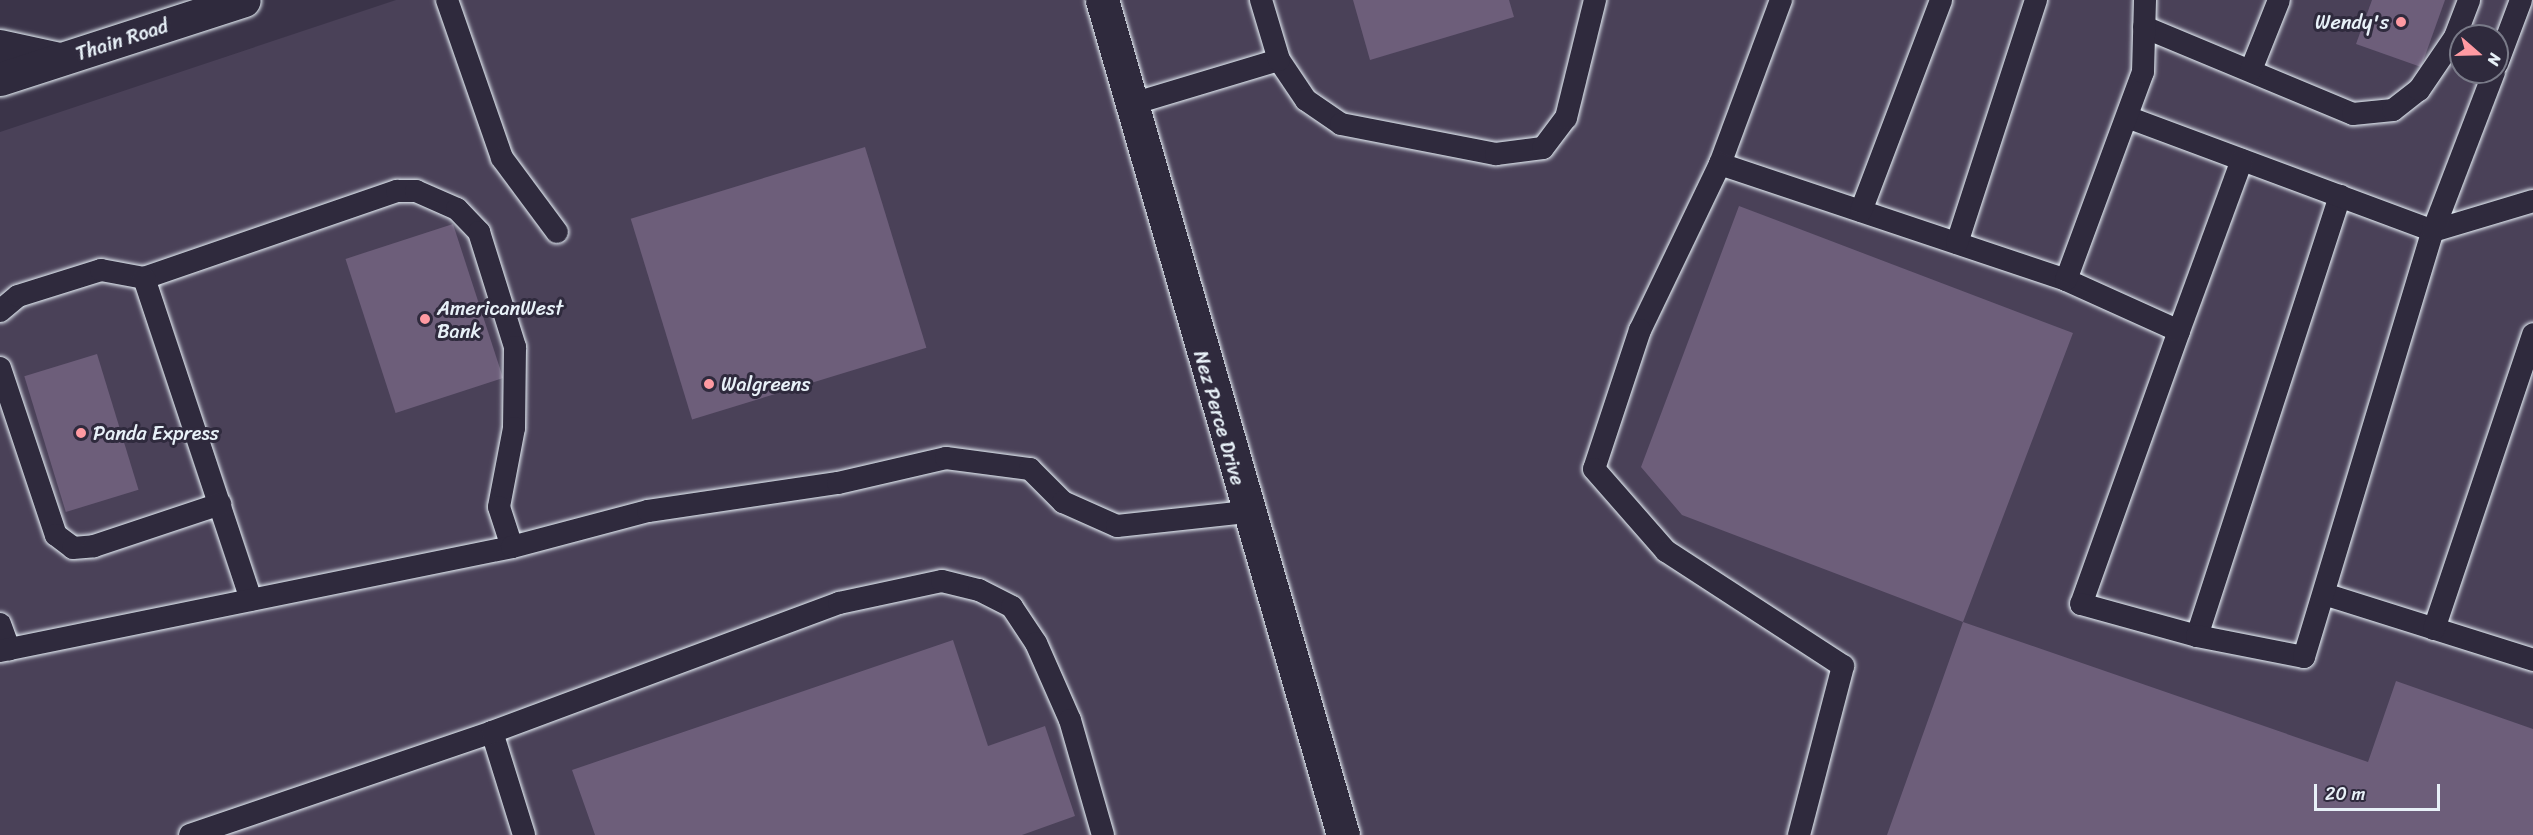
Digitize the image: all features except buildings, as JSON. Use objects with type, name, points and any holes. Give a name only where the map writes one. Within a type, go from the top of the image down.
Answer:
[{"type":"street","name":"Thain Road","points":[[0,79],[244,0]]},
{"type":"street","name":"Nez Perce Drive","points":[[1102,0],[1246,512],[1343,835]]},
{"type":"street","points":[[0,45],[61,59]]},
{"type":"lane","points":[[447,0],[502,158],[557,232]]},
{"type":"lane","points":[[1261,0],[1279,60],[1306,100],[1341,124],[1496,154],[1543,148],[1566,118],[1595,0]]},
{"type":"lane","points":[[1781,0],[1720,164],[1640,330],[1594,469],[1666,551],[1843,666],[1799,835]]},
{"type":"lane","points":[[1862,211],[1941,0]]},
{"type":"lane","points":[[1957,243],[2036,0]]},
{"type":"lane","points":[[2066,280],[2143,72],[2145,0]]},
{"type":"lane","points":[[2251,70],[2279,0]]},
{"type":"lane","points":[[2144,27],[2353,114],[2393,110],[2431,72],[2455,37],[2469,0]]},
{"type":"lane","points":[[2509,32],[2521,0]]},
{"type":"lane","points":[[1131,104],[1279,60]]},
{"type":"lane","points":[[2242,160],[2081,604],[2197,636],[2304,657],[2433,231],[2489,84]]},
{"type":"lane","points":[[2127,117],[2433,231],[2533,201]]},
{"type":"lane","points":[[1720,164],[2066,280],[2179,331]]},
{"type":"lane","points":[[0,311],[18,296],[101,270],[144,278],[397,191],[442,199],[479,232],[515,347],[514,428],[500,507],[512,547]]},
{"type":"lane","points":[[2197,636],[2340,196]]},
{"type":"lane","points":[[144,278],[251,600]]},
{"type":"lane","points":[[2434,629],[2533,334]]},
{"type":"lane","points":[[0,368],[56,535],[73,548],[94,546],[220,504]]},
{"type":"lane","points":[[0,624],[4,650],[512,547],[648,511],[838,483],[946,458],[1030,469],[1063,502],[1117,526],[1246,512]]},
{"type":"lane","points":[[190,835],[492,732],[839,603],[942,581],[980,590],[1012,607],[1036,643],[1070,720],[1103,835]]},
{"type":"lane","points":[[2324,594],[2533,660]]},
{"type":"lane","points":[[492,732],[524,835]]},
{"type":"shaded area","points":[[396,0],[2533,0],[2533,835],[0,835],[0,132]]},
{"type":"place","name":"Wendy's","points":[[2401,22]]},
{"type":"place","name":"AmericanWest Bank","points":[[425,319]]},
{"type":"place","name":"Walgreens","points":[[709,384]]},
{"type":"place","name":"Panda Express","points":[[81,433]]}]
